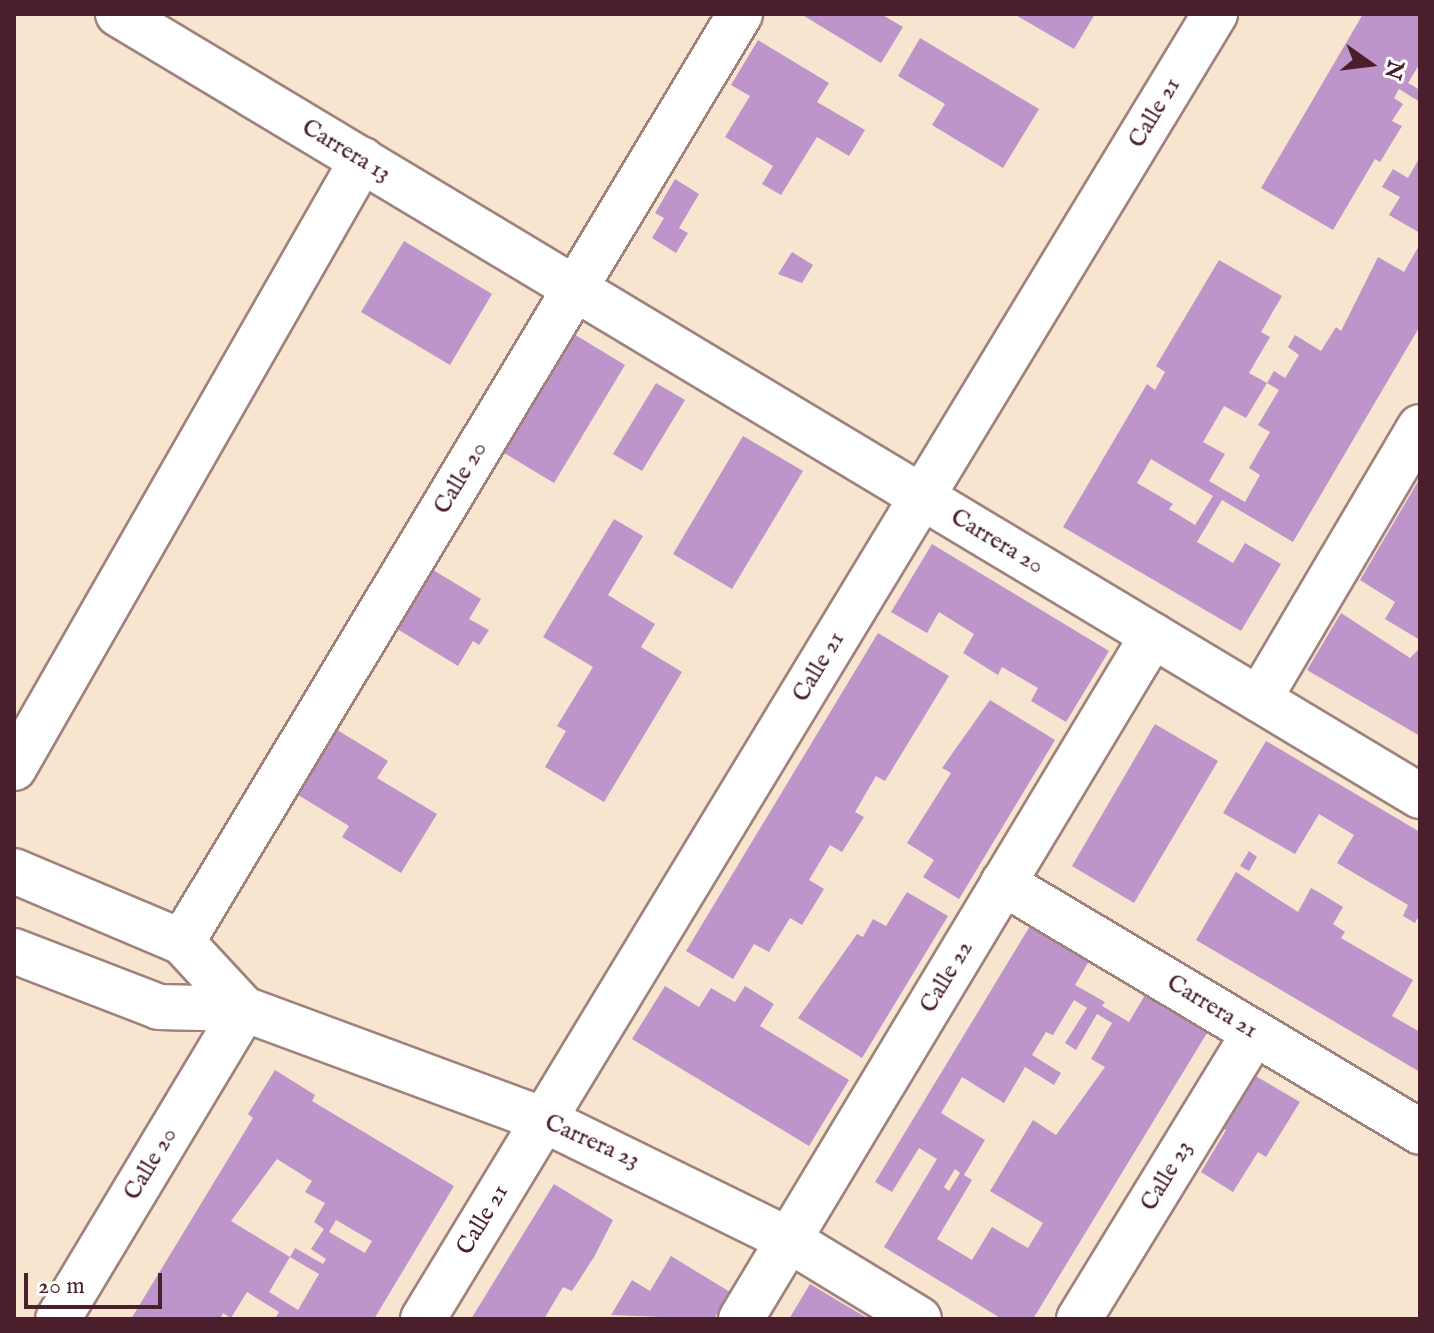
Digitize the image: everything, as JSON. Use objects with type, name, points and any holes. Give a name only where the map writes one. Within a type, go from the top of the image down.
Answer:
[{"type":"street","name":"Carrera 13","points":[[118,14],[575,288]]},
{"type":"street","name":"Calle 20","points":[[182,942],[740,14]]},
{"type":"street","name":"Calle 21","points":[[423,1319],[1215,14]]},
{"type":"street","points":[[14,768],[362,160]]},
{"type":"street","name":"Carrera 20","points":[[575,288],[1420,796]]},
{"type":"street","points":[[1259,699],[1420,427]]},
{"type":"street","name":"Calle 22","points":[[741,1319],[1153,635]]},
{"type":"street","name":"Carrera 23","points":[[14,871],[182,942],[244,1009]]},
{"type":"street","name":"Carrera 21","points":[[1003,883],[1420,1132]]},
{"type":"street","name":"Carrera 23","points":[[14,951],[159,1007],[244,1009],[544,1120],[789,1240],[919,1319]]},
{"type":"street","name":"Calle 20","points":[[58,1319],[244,1009]]},
{"type":"street","name":"Calle 23","points":[[1079,1319],[1254,1033]]},
{"type":"building","points":[[801,14],[881,14],[903,27],[881,63]]},
{"type":"building","points":[[1014,14],[1095,14],[1074,49]]},
{"type":"building","points":[[1363,14],[1420,14],[1420,63],[1408,83],[1420,90],[1420,102],[1399,89],[1394,98],[1403,104],[1392,121],[1402,126],[1380,162],[1375,159],[1333,230],[1261,188]]},
{"type":"building","points":[[920,38],[1039,109],[1003,168],[932,125],[945,104],[898,76]]},
{"type":"building","points":[[758,40],[829,83],[817,102],[865,130],[849,156],[817,137],[781,195],[762,184],[773,166],[725,137],[750,96],[731,85]]},
{"type":"building","points":[[1420,157],[1420,233],[1389,215],[1400,197],[1382,187],[1393,169],[1408,178]]},
{"type":"building","points":[[675,179],[699,194],[679,228],[688,233],[676,253],[652,238],[664,218],[655,213]]},
{"type":"building","points":[[404,241],[492,294],[450,365],[361,312]]},
{"type":"building","points":[[1420,244],[1420,326],[1293,542],[1222,500],[1197,542],[1233,563],[1245,543],[1281,564],[1241,631],[1063,527],[1147,384],[1155,390],[1165,372],[1156,366],[1219,260],[1282,296],[1261,332],[1270,337],[1249,373],[1267,383],[1274,371],[1285,378],[1299,355],[1288,347],[1295,335],[1321,351],[1336,327],[1341,331],[1378,257],[1404,272]],"holes":[[[1267,383],[1279,390],[1258,425],[1270,432],[1249,468],[1260,475],[1245,502],[1209,481],[1225,454],[1203,442],[1224,406],[1246,418]],[[1151,459],[1213,496],[1195,525],[1169,509],[1173,504],[1137,483]]]},
{"type":"building","points":[[792,252],[813,265],[802,283],[778,274]]},
{"type":"building","points":[[567,330],[625,365],[554,483],[496,448]]},
{"type":"building","points":[[656,383],[685,400],[642,471],[613,454]]},
{"type":"building","points":[[743,436],[803,471],[732,589],[673,554]]},
{"type":"building","points":[[1420,478],[1420,640],[1385,619],[1395,602],[1360,580]]},
{"type":"building","points":[[614,519],[643,536],[608,595],[655,624],[641,647],[682,672],[604,802],[545,767],[566,731],[557,726],[593,667],[543,637]]},
{"type":"building","points":[[932,544],[1109,651],[1066,722],[1031,701],[1038,688],[1002,667],[998,675],[963,653],[974,634],[939,612],[927,633],[891,612]]},
{"type":"building","points":[[425,565],[481,599],[469,619],[489,630],[479,645],[473,641],[458,666],[389,624]]},
{"type":"building","points":[[1341,613],[1410,658],[1420,648],[1420,736],[1307,670]]},
{"type":"building","points":[[878,633],[949,676],[885,781],[876,776],[855,812],[864,817],[842,852],[830,845],[809,880],[824,889],[802,925],[790,918],[769,952],[754,944],[733,979],[686,951]]},
{"type":"building","points":[[990,700],[1055,740],[959,899],[923,877],[934,860],[907,843],[951,773],[942,768]]},
{"type":"building","points":[[1155,724],[1218,761],[1134,903],[1072,866]]},
{"type":"building","points":[[329,725],[388,761],[377,778],[437,814],[401,873],[342,837],[349,826],[290,790]]},
{"type":"building","points":[[1266,741],[1420,832],[1420,914],[1415,923],[1403,916],[1408,905],[1337,863],[1354,835],[1319,814],[1295,854],[1223,813]]},
{"type":"building","points":[[1249,851],[1257,857],[1249,871],[1240,866]]},
{"type":"building","points":[[1236,872],[1298,912],[1311,888],[1343,907],[1333,924],[1345,932],[1341,938],[1413,980],[1392,1016],[1420,1032],[1420,1072],[1196,940]]},
{"type":"building","points":[[907,892],[948,916],[862,1058],[798,1018],[857,934],[863,937],[873,919],[886,926]]},
{"type":"building","points":[[1030,926],[1089,961],[1075,985],[1105,1002],[1102,1006],[1129,1022],[1145,995],[1207,1033],[1033,1319],[1002,1319],[884,1247],[937,1159],[919,1148],[892,1192],[875,1182]],"holes":[[[1074,1000],[1087,1008],[1065,1043],[1076,1050],[1097,1014],[1112,1023],[1091,1059],[1105,1067],[1056,1135],[1033,1120],[990,1191],[1043,1223],[1028,1248],[992,1227],[972,1260],[937,1239],[972,1180],[964,1175],[985,1140],[941,1113],[962,1077],[1004,1103],[1025,1067],[1054,1085],[1061,1073],[1032,1055],[1046,1032],[1053,1035]],[[955,1169],[960,1173],[949,1191],[944,1187]]]},
{"type":"building","points":[[665,986],[699,1007],[711,988],[735,1002],[745,986],[774,1004],[760,1026],[849,1080],[809,1146],[632,1039]]},
{"type":"building","points":[[275,1070],[315,1095],[312,1101],[454,1186],[374,1319],[275,1319],[279,1312],[247,1292],[231,1318],[223,1313],[220,1319],[131,1319],[253,1118],[248,1114]],"holes":[[[277,1159],[312,1181],[305,1192],[325,1203],[314,1222],[324,1229],[311,1249],[326,1259],[323,1264],[295,1248],[290,1257],[231,1221]],[[336,1220],[372,1241],[365,1253],[329,1232]],[[290,1257],[319,1274],[298,1310],[269,1292]]]},
{"type":"building","points":[[1247,1071],[1300,1102],[1266,1157],[1258,1152],[1233,1192],[1201,1172],[1226,1130],[1215,1125]]},
{"type":"building","points":[[554,1184],[613,1220],[594,1257],[572,1291],[563,1287],[544,1319],[471,1319]]},
{"type":"building","points":[[671,1256],[730,1292],[714,1319],[611,1315],[632,1280],[650,1291]]},
{"type":"building","points":[[810,1284],[845,1305],[869,1319],[789,1319]]}]
